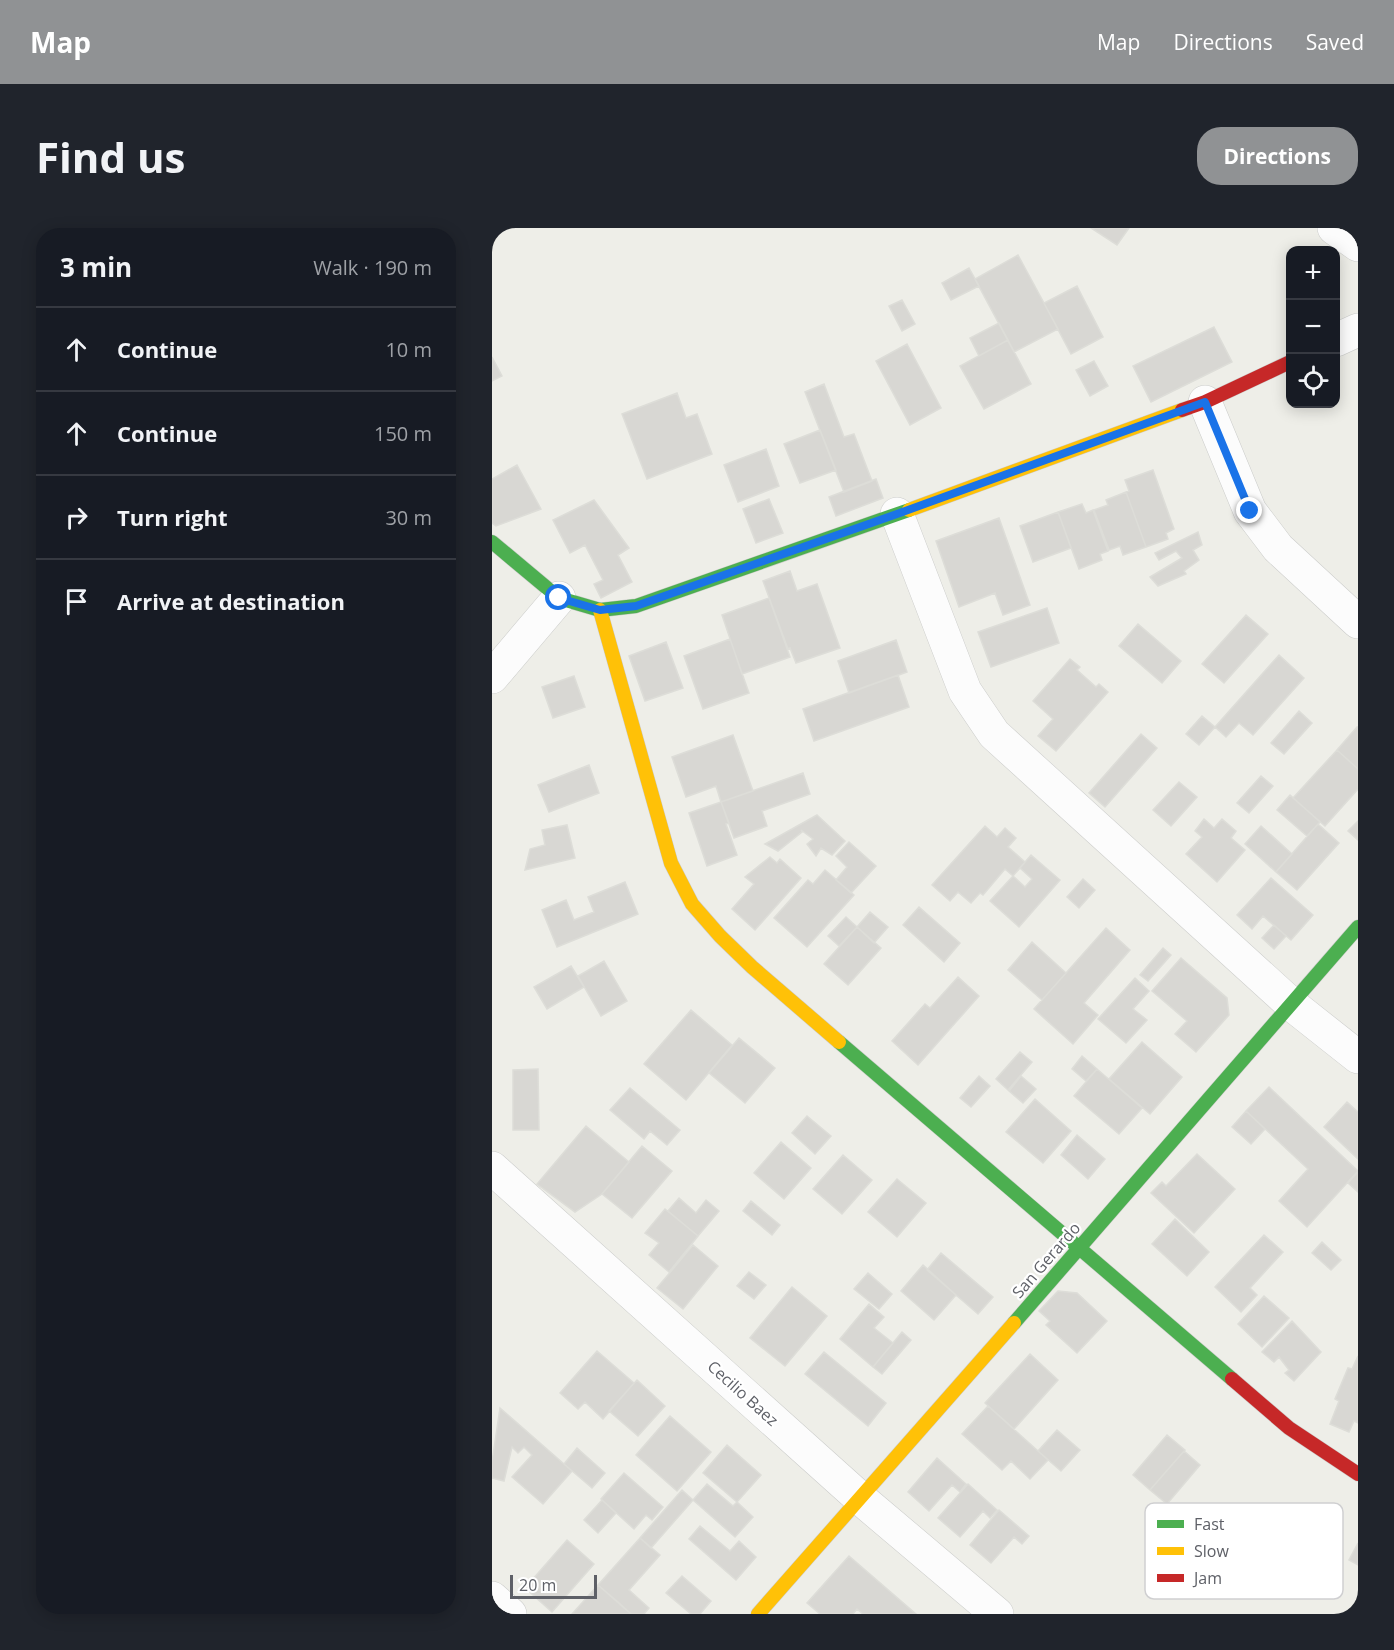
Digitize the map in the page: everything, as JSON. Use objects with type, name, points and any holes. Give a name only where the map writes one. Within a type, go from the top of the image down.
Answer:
[{"type":"street","points":[[1334,228],[1358,245]]},
{"type":"street","points":[[1340,338],[1358,330]]},
{"type":"street","points":[[492,542],[559,598],[600,610],[636,606],[1205,402],[1286,364]]},
{"type":"street","points":[[1205,402],[1250,511],[1278,548],[1358,622]]},
{"type":"street","points":[[897,514],[965,691],[994,734],[1291,1004],[1358,1057]]},
{"type":"street","points":[[492,677],[559,598]]},
{"type":"street","points":[[600,610],[671,863],[692,904],[720,936],[752,967],[1288,1428],[1358,1474]]},
{"type":"street","name":"San Gerardo","points":[[758,1614],[861,1499],[1358,927]]},
{"type":"street","name":"Cecilio Baez","points":[[492,1168],[861,1499],[998,1614]]},
{"type":"street","points":[[492,1598],[510,1614]]},
{"type":"building","points":[[1091,228],[1129,228],[1117,245]]},
{"type":"building","points":[[1018,255],[1058,329],[1014,352],[975,279]]},
{"type":"building","points":[[969,268],[979,286],[951,300],[942,283]]},
{"type":"building","points":[[1077,286],[1103,337],[1071,354],[1044,303]]},
{"type":"building","points":[[902,300],[915,324],[902,331],[889,306]]},
{"type":"building","points":[[999,323],[1008,340],[979,356],[970,338]]},
{"type":"building","points":[[1214,327],[1232,362],[1151,402],[1133,366]]},
{"type":"building","points":[[1008,340],[1031,384],[984,409],[960,366]]},
{"type":"building","points":[[907,344],[941,408],[910,425],[876,361]]},
{"type":"building","points":[[492,357],[502,376],[492,381]]},
{"type":"building","points":[[1094,361],[1108,386],[1090,396],[1076,370]]},
{"type":"building","points":[[824,384],[844,437],[854,434],[872,481],[844,492],[805,392]]},
{"type":"building","points":[[677,393],[686,418],[697,414],[712,454],[647,479],[622,414]]},
{"type":"building","points":[[820,430],[836,470],[800,483],[784,444]]},
{"type":"building","points":[[766,449],[779,486],[738,502],[724,465]]},
{"type":"building","points":[[517,465],[541,509],[496,526],[492,523],[492,479]]},
{"type":"building","points":[[1153,470],[1174,529],[1166,533],[1168,539],[1146,547],[1126,492],[1129,491],[1125,480]]},
{"type":"building","points":[[876,479],[883,498],[836,516],[829,497]]},
{"type":"building","points":[[1126,492],[1146,547],[1123,555],[1120,546],[1109,550],[1094,510],[1108,505],[1106,500]]},
{"type":"building","points":[[769,499],[783,533],[756,543],[743,509]]},
{"type":"building","points":[[594,500],[629,548],[618,555],[632,582],[601,598],[594,584],[603,580],[585,545],[570,553],[553,520]]},
{"type":"building","points":[[1082,504],[1086,513],[1093,510],[1108,551],[1100,554],[1102,560],[1079,569],[1058,512]]},
{"type":"building","points":[[1058,512],[1071,548],[1033,562],[1020,526]]},
{"type":"building","points":[[999,518],[1030,605],[1003,615],[995,593],[959,607],[936,541]]},
{"type":"building","points":[[1198,532],[1202,545],[1193,550],[1199,560],[1184,571],[1186,574],[1158,586],[1150,577],[1182,558],[1176,551],[1159,560],[1155,553]]},
{"type":"building","points":[[790,571],[797,591],[817,584],[840,648],[796,663],[790,648],[788,649],[763,581]]},
{"type":"building","points":[[769,598],[790,657],[742,674],[722,615]]},
{"type":"building","points":[[1047,608],[1059,643],[991,667],[978,632]]},
{"type":"building","points":[[1246,615],[1268,634],[1224,683],[1202,664]]},
{"type":"building","points":[[1138,624],[1181,661],[1162,683],[1119,646]]},
{"type":"building","points":[[730,639],[749,693],[703,709],[684,656]]},
{"type":"building","points":[[896,640],[907,672],[849,693],[838,661]]},
{"type":"building","points":[[666,642],[683,688],[645,701],[629,656]]},
{"type":"building","points":[[1279,655],[1304,678],[1253,735],[1239,723],[1226,737],[1215,727]]},
{"type":"building","points":[[1070,659],[1080,667],[1077,670],[1096,687],[1099,684],[1108,692],[1056,751],[1038,736],[1053,719],[1033,701]]},
{"type":"building","points":[[898,675],[909,707],[814,741],[803,709]]},
{"type":"building","points":[[574,676],[585,707],[553,718],[542,687]]},
{"type":"building","points":[[1299,711],[1312,723],[1284,754],[1271,743]]},
{"type":"building","points":[[1202,716],[1215,727],[1199,745],[1186,734]]},
{"type":"building","points":[[1358,727],[1358,769],[1337,750]]},
{"type":"building","points":[[1141,734],[1157,748],[1105,807],[1089,793]]},
{"type":"building","points":[[733,735],[753,791],[721,802],[716,786],[686,797],[672,757]]},
{"type":"building","points":[[1337,750],[1358,769],[1358,789],[1325,826],[1293,798]]},
{"type":"building","points":[[589,765],[599,793],[549,812],[538,785]]},
{"type":"building","points":[[803,773],[810,794],[762,811],[767,826],[734,838],[721,802]]},
{"type":"building","points":[[1261,776],[1273,786],[1249,813],[1237,803]]},
{"type":"building","points":[[1179,782],[1197,797],[1171,826],[1153,810]]},
{"type":"building","points":[[1290,795],[1320,822],[1307,836],[1277,810]]},
{"type":"building","points":[[721,802],[737,855],[707,866],[689,813]]},
{"type":"building","points":[[817,815],[845,841],[832,855],[821,848],[816,856],[807,844],[813,839],[801,830],[802,832],[778,851],[765,844]]},
{"type":"building","points":[[1204,819],[1214,828],[1222,819],[1236,831],[1231,838],[1245,850],[1217,882],[1186,854],[1202,837],[1195,831]]},
{"type":"building","points":[[1358,821],[1358,840],[1348,831]]},
{"type":"building","points":[[1318,824],[1339,843],[1297,890],[1276,872]]},
{"type":"building","points":[[567,825],[575,858],[525,870],[530,849],[545,845],[542,830]]},
{"type":"building","points":[[985,826],[997,837],[1005,828],[1016,838],[1008,847],[1025,862],[1013,876],[1005,869],[983,895],[980,893],[971,903],[958,892],[950,901],[932,885]]},
{"type":"building","points":[[1261,826],[1292,854],[1276,872],[1245,844]]},
{"type":"building","points":[[849,842],[876,866],[851,893],[836,880],[847,867],[836,856]]},
{"type":"building","points":[[1031,855],[1060,880],[1019,927],[990,901],[1013,876],[1025,887],[1032,879],[1020,868]]},
{"type":"building","points":[[770,857],[777,863],[780,859],[801,878],[755,930],[732,909],[754,884],[745,877]]},
{"type":"building","points":[[825,870],[854,895],[807,947],[774,918],[808,880],[813,884]]},
{"type":"building","points":[[1271,878],[1313,915],[1291,940],[1263,916],[1252,929],[1237,915]]},
{"type":"building","points":[[1083,879],[1095,890],[1079,908],[1067,897]]},
{"type":"building","points":[[625,882],[638,914],[557,947],[542,910],[566,900],[574,920],[594,912],[588,897]]},
{"type":"building","points":[[919,907],[960,943],[944,962],[903,925]]},
{"type":"building","points":[[870,912],[888,927],[874,943],[857,927]]},
{"type":"building","points":[[846,917],[857,927],[839,946],[828,936]]},
{"type":"building","points":[[1274,925],[1286,936],[1274,949],[1262,938]]},
{"type":"building","points":[[857,927],[881,948],[848,985],[824,964]]},
{"type":"building","points":[[1106,928],[1130,950],[1084,1003],[1098,1015],[1073,1044],[1034,1009]]},
{"type":"building","points":[[1032,942],[1066,973],[1042,1000],[1008,970]]},
{"type":"building","points":[[1163,948],[1171,955],[1148,981],[1140,975]]},
{"type":"building","points":[[1181,958],[1227,998],[1229,1015],[1196,1052],[1175,1034],[1187,1021],[1152,991]]},
{"type":"building","points":[[604,961],[627,1001],[601,1016],[578,976]]},
{"type":"building","points":[[571,966],[584,987],[547,1009],[534,987]]},
{"type":"building","points":[[958,977],[979,996],[918,1065],[892,1041],[925,1004],[930,1008]]},
{"type":"building","points":[[1135,978],[1149,991],[1133,1009],[1147,1020],[1126,1043],[1098,1019]]},
{"type":"building","points":[[691,1010],[732,1045],[686,1100],[644,1064]]},
{"type":"building","points":[[739,1038],[775,1068],[745,1103],[709,1073]]},
{"type":"building","points":[[1142,1042],[1182,1077],[1150,1114],[1109,1079]]},
{"type":"building","points":[[1020,1052],[1032,1062],[1008,1090],[996,1079]]},
{"type":"building","points":[[1082,1056],[1097,1069],[1086,1081],[1072,1069]]},
{"type":"building","points":[[538,1069],[539,1130],[513,1130],[513,1070]]},
{"type":"building","points":[[1097,1069],[1142,1108],[1119,1134],[1074,1096]]},
{"type":"building","points":[[979,1076],[990,1086],[971,1107],[960,1098]]},
{"type":"building","points":[[1021,1076],[1036,1089],[1023,1103],[1009,1091]]},
{"type":"building","points":[[1269,1087],[1358,1171],[1307,1227],[1279,1201],[1308,1169],[1246,1111]]},
{"type":"building","points":[[630,1088],[680,1130],[667,1145],[650,1131],[644,1139],[610,1110]]},
{"type":"building","points":[[1035,1099],[1071,1131],[1043,1163],[1006,1132]]},
{"type":"building","points":[[1347,1102],[1358,1112],[1358,1159],[1324,1127]]},
{"type":"building","points":[[1246,1111],[1265,1129],[1251,1144],[1232,1127]]},
{"type":"building","points":[[807,1116],[831,1136],[815,1154],[792,1133]]},
{"type":"building","points":[[586,1126],[629,1162],[602,1194],[575,1212],[537,1184]]},
{"type":"building","points":[[1077,1135],[1105,1159],[1088,1179],[1061,1155]]},
{"type":"building","points":[[781,1142],[811,1168],[784,1199],[754,1173]]},
{"type":"building","points":[[642,1146],[672,1171],[632,1218],[602,1194]]},
{"type":"building","points":[[1197,1154],[1235,1189],[1194,1233],[1151,1193],[1162,1182],[1166,1186]]},
{"type":"building","points":[[843,1155],[872,1180],[842,1214],[813,1189]]},
{"type":"building","points":[[1358,1172],[1358,1192],[1348,1183]]},
{"type":"building","points":[[897,1179],[926,1203],[897,1237],[868,1212]]},
{"type":"building","points":[[679,1198],[696,1213],[706,1200],[719,1211],[698,1236],[668,1211]]},
{"type":"building","points":[[751,1201],[780,1225],[772,1235],[743,1211]]},
{"type":"building","points":[[665,1209],[698,1236],[669,1272],[649,1255],[659,1243],[645,1233]]},
{"type":"building","points":[[1175,1219],[1209,1252],[1187,1276],[1152,1244]]},
{"type":"building","points":[[1264,1235],[1283,1252],[1250,1288],[1257,1295],[1241,1312],[1215,1287]]},
{"type":"building","points":[[1322,1242],[1341,1260],[1331,1270],[1312,1253]]},
{"type":"building","points":[[693,1245],[718,1266],[683,1309],[657,1288]]},
{"type":"building","points":[[941,1253],[993,1297],[978,1314],[927,1270]]},
{"type":"building","points":[[923,1265],[956,1295],[934,1320],[901,1291]]},
{"type":"building","points":[[749,1272],[766,1285],[754,1299],[737,1286]]},
{"type":"building","points":[[868,1273],[892,1294],[879,1309],[854,1289]]},
{"type":"building","points":[[792,1287],[827,1316],[785,1366],[750,1338]]},
{"type":"building","points":[[1058,1291],[1077,1293],[1107,1321],[1077,1353],[1046,1325],[1050,1321],[1039,1311]]},
{"type":"building","points":[[1264,1296],[1289,1318],[1262,1347],[1238,1324]]},
{"type":"building","points":[[869,1304],[884,1317],[874,1328],[893,1343],[873,1367],[840,1339]]},
{"type":"building","points":[[1292,1321],[1321,1352],[1294,1381],[1285,1373],[1289,1370],[1279,1357],[1274,1362],[1262,1352]]},
{"type":"building","points":[[902,1332],[911,1340],[882,1374],[873,1367]]},
{"type":"building","points":[[597,1351],[634,1383],[603,1419],[585,1402],[578,1409],[560,1393]]},
{"type":"building","points":[[824,1352],[886,1403],[868,1426],[805,1374]]},
{"type":"building","points":[[1030,1354],[1058,1380],[1014,1429],[985,1403]]},
{"type":"building","points":[[1358,1356],[1358,1423],[1354,1421],[1349,1432],[1330,1424],[1339,1401],[1335,1399],[1348,1368],[1352,1369]]},
{"type":"building","points":[[637,1380],[665,1406],[638,1436],[609,1411]]},
{"type":"building","points":[[988,1406],[1048,1460],[1030,1479],[1011,1461],[1002,1470],[962,1434]]},
{"type":"building","points":[[500,1408],[572,1471],[543,1504],[512,1477],[532,1455],[524,1447],[518,1453],[512,1447],[504,1481],[492,1478],[492,1462]]},
{"type":"building","points":[[670,1416],[711,1452],[677,1491],[636,1455]]},
{"type":"building","points":[[1057,1430],[1080,1450],[1061,1471],[1038,1451]]},
{"type":"building","points":[[1167,1435],[1185,1450],[1150,1490],[1133,1475]]},
{"type":"building","points":[[727,1445],[761,1475],[737,1502],[703,1473]]},
{"type":"building","points":[[577,1448],[605,1473],[592,1488],[564,1464]]},
{"type":"building","points":[[1184,1451],[1200,1465],[1168,1503],[1150,1490]]},
{"type":"building","points":[[937,1458],[966,1484],[960,1492],[952,1485],[929,1511],[908,1492]]},
{"type":"building","points":[[624,1473],[663,1507],[652,1520],[646,1515],[634,1529],[601,1499]]},
{"type":"building","points":[[707,1484],[733,1506],[737,1502],[753,1517],[735,1537],[693,1500]]},
{"type":"building","points":[[968,1484],[997,1510],[990,1518],[983,1511],[960,1537],[938,1518]]},
{"type":"building","points":[[682,1490],[693,1500],[651,1548],[640,1538]]},
{"type":"building","points":[[602,1500],[616,1513],[598,1533],[584,1520]]},
{"type":"building","points":[[999,1510],[1029,1536],[1022,1544],[1014,1537],[991,1563],[970,1545]]},
{"type":"building","points":[[700,1526],[730,1551],[739,1541],[756,1557],[736,1580],[689,1539]]},
{"type":"building","points":[[640,1538],[660,1555],[629,1590],[649,1608],[644,1614],[631,1614],[598,1585]]},
{"type":"building","points":[[567,1540],[594,1564],[552,1612],[525,1588]]},
{"type":"building","points":[[1358,1543],[1358,1565],[1349,1560]]},
{"type":"building","points":[[849,1556],[916,1614],[863,1614],[857,1609],[853,1614],[820,1614],[807,1603]]},
{"type":"building","points":[[682,1576],[711,1601],[700,1614],[691,1614],[666,1593]]},
{"type":"building","points":[[598,1585],[618,1602],[631,1614],[572,1614]]},
{"type":"traffic: fast","points":[[492,542],[559,598],[600,610],[636,606],[909,510]]},
{"type":"traffic: fast","points":[[1014,1323],[1358,927]]},
{"type":"traffic: fast","points":[[839,1042],[1232,1379]]},
{"type":"traffic: slow","points":[[909,510],[1182,410]]},
{"type":"traffic: slow","points":[[600,610],[671,863],[692,904],[752,967],[839,1042]]},
{"type":"traffic: slow","points":[[758,1614],[1014,1323]]},
{"type":"traffic: jam","points":[[1182,410],[1205,402],[1286,364]]},
{"type":"traffic: jam","points":[[1232,1379],[1289,1428],[1358,1474]]},
{"type":"route","points":[[559,598],[600,610],[636,606],[1205,402],[1250,511]]}]
